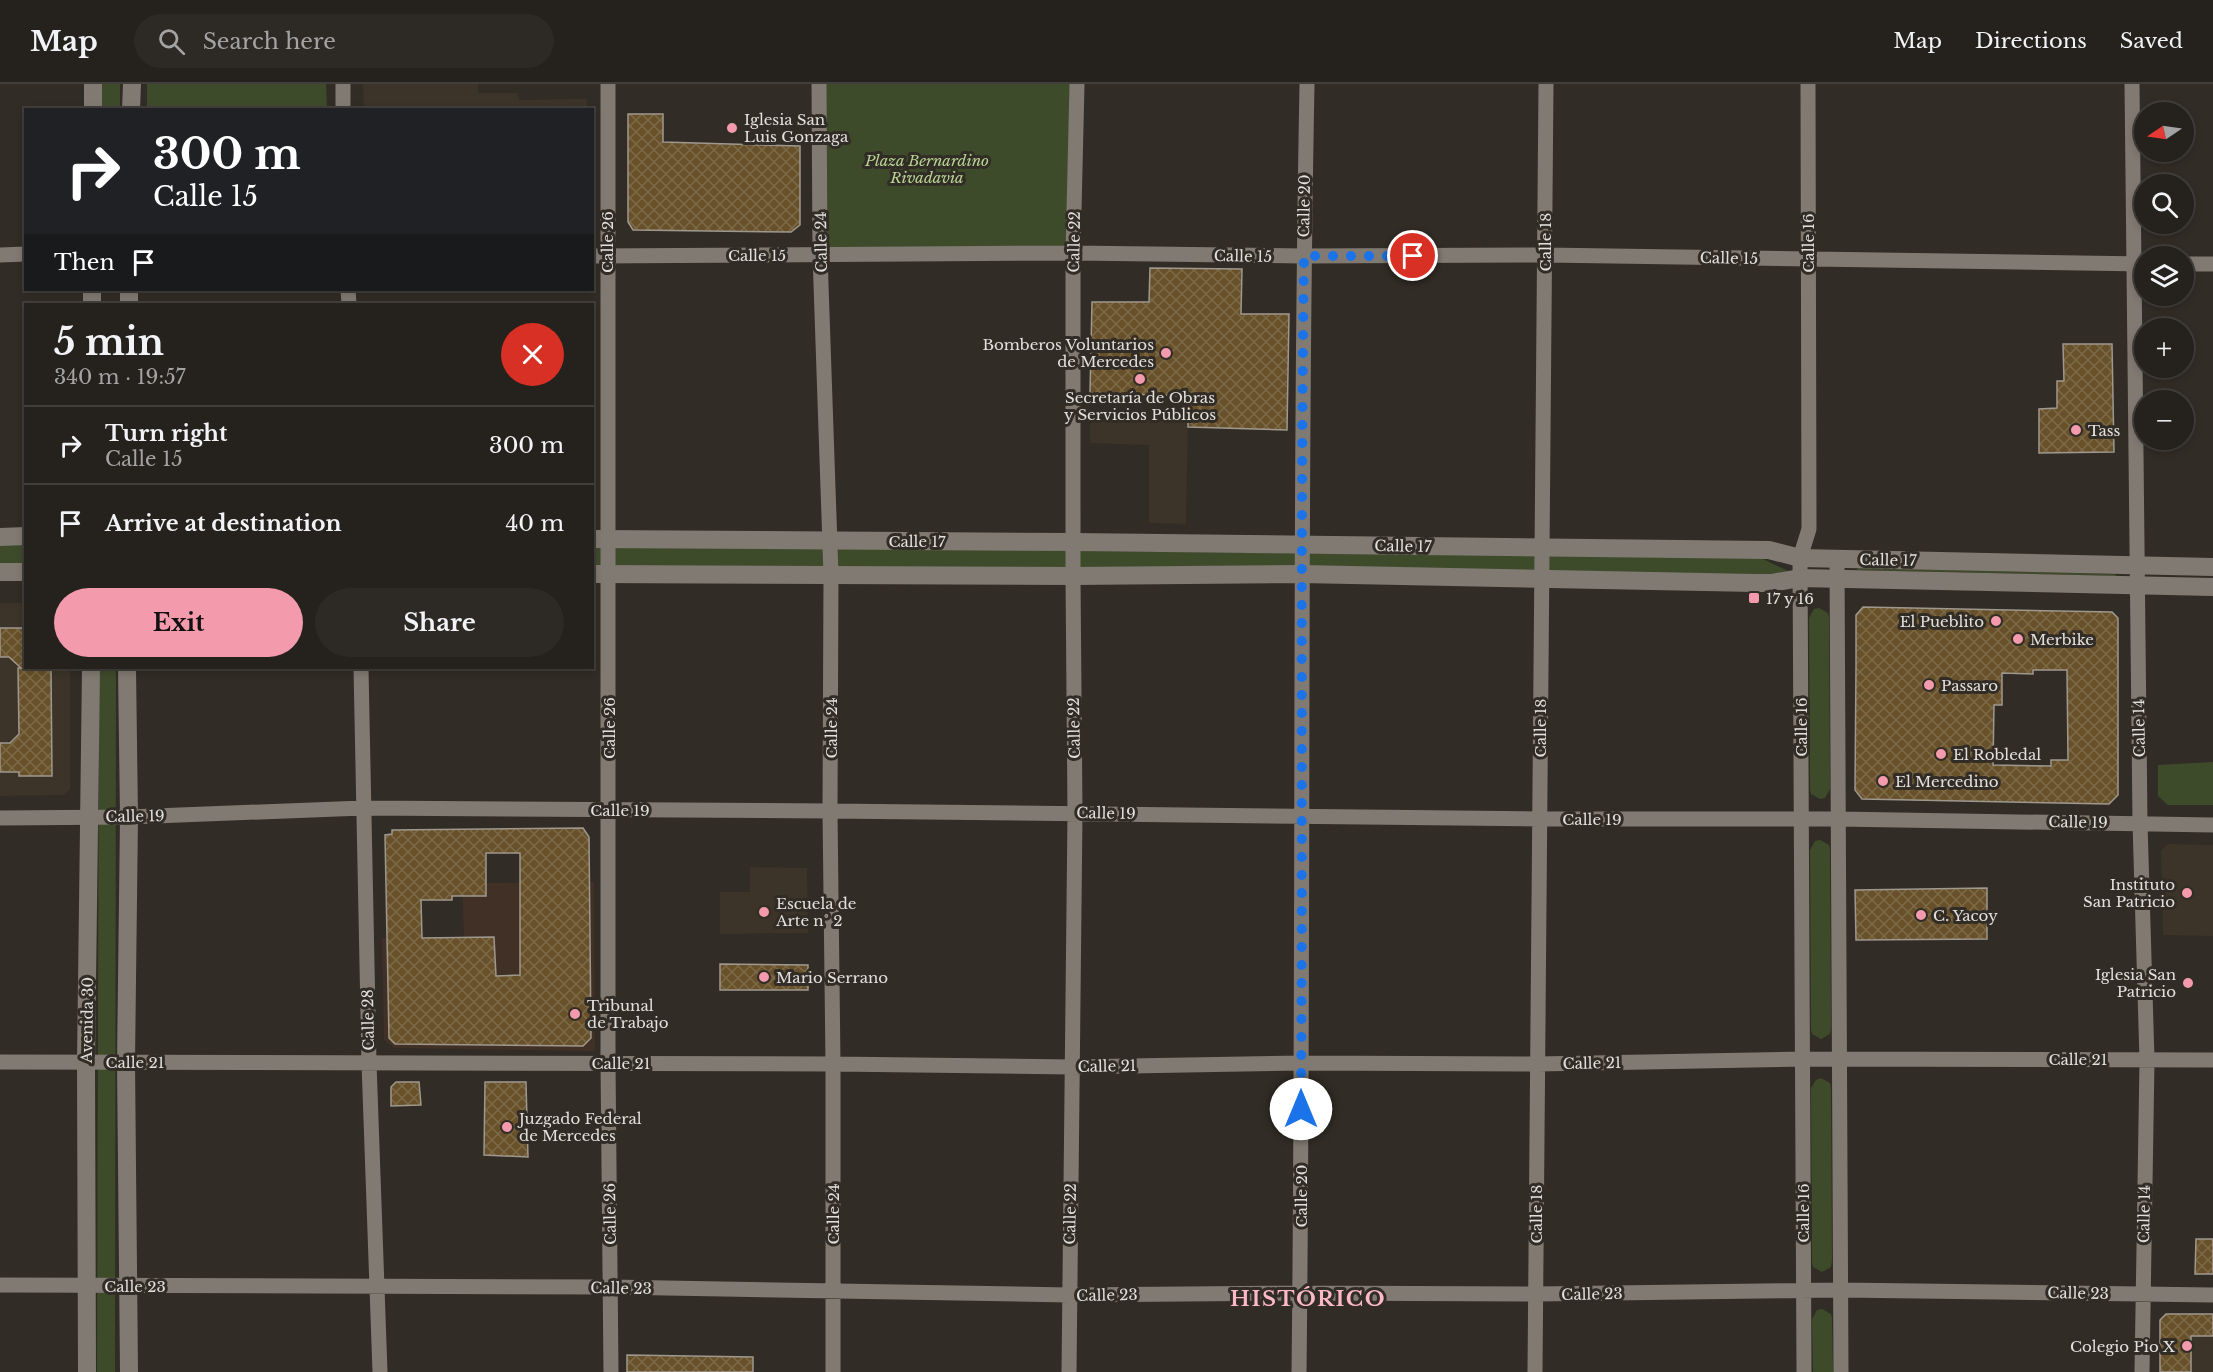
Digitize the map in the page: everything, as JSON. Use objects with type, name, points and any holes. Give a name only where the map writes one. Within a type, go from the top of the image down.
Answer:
[{"type":"main road","points":[[93,84],[93,108]]},
{"type":"main road","points":[[131,108],[132,84]]},
{"type":"main road","points":[[0,537],[24,536]]},
{"type":"main road","name":"Calle 17","points":[[600,539],[1769,550],[1800,558],[2213,567]]},
{"type":"main road","points":[[0,572],[24,572]]},
{"type":"main road","name":"Calle 17","points":[[601,574],[831,576],[1301,574],[1771,583],[1800,578],[2213,587]]},
{"type":"main road","name":"Avenida 30","points":[[87,1372],[86,1062],[91,669]]},
{"type":"main road","points":[[127,669],[129,817],[126,1062],[129,1372]]},
{"type":"street","points":[[343,84],[344,108]]},
{"type":"street","name":"Calle 26","points":[[608,84],[600,256],[600,539],[609,810],[608,1063],[611,1372]]},
{"type":"street","name":"Calle 24","points":[[819,84],[820,255],[831,576],[833,1372]]},
{"type":"street","name":"Calle 22","points":[[1069,1372],[1075,813],[1073,253],[1077,84]]},
{"type":"street","name":"Calle 20","points":[[1299,1372],[1303,816],[1301,545],[1307,84]]},
{"type":"street","name":"Calle 18","points":[[1535,1372],[1546,84]]},
{"type":"street","name":"Calle 16","points":[[1804,1372],[1800,558],[1809,529],[1808,84]]},
{"type":"street","name":"Calle 14","points":[[2132,84],[2139,246]]},
{"type":"street","name":"Calle 15","points":[[600,256],[1073,253],[1304,256],[1545,255],[2134,264]]},
{"type":"street","points":[[0,255],[24,254]]},
{"type":"street","points":[[2194,264],[2213,264]]},
{"type":"street","name":"Calle 14","points":[[2140,306],[2137,586],[2140,823],[2147,1060],[2142,1372]]},
{"type":"street","points":[[1837,559],[1841,1372]]},
{"type":"street","name":"Calle 28","points":[[361,669],[369,1063],[380,1372]]},
{"type":"street","name":"Calle 19","points":[[0,818],[129,817],[363,808],[1540,819],[1838,819],[2213,825]]},
{"type":"street","name":"Calle 21","points":[[0,1062],[833,1064],[1072,1067],[1301,1063],[1537,1064],[1840,1058],[2213,1060]]},
{"type":"street","name":"Calle 23","points":[[0,1286],[611,1287],[1069,1295],[1536,1294],[1841,1290],[2213,1295]]},
{"type":"shaded area","points":[[363,84],[478,84],[478,93],[518,93],[519,100],[587,99],[587,108],[364,108]]},
{"type":"shaded area","points":[[1090,419],[1188,421],[1186,524],[1149,523],[1149,445],[1090,443]]},
{"type":"shaded area","points":[[0,603],[24,603],[24,669],[70,669],[70,789],[64,795],[0,796]]},
{"type":"shaded area","name":"Instituto San Patricio","points":[[2168,844],[2213,845],[2213,936],[2163,935],[2161,850]]},
{"type":"shaded area","name":"Escuela de Arte n° 2","points":[[750,867],[807,868],[808,933],[720,934],[720,892],[750,892]]},
{"type":"shaded area","points":[[594,882],[595,1051],[394,1048],[384,1040],[382,938],[464,937],[462,883]]},
{"type":"shaded area","name":"Colegio Pio X","points":[[2166,1314],[2213,1314],[2213,1372],[2160,1372],[2160,1320]]},
{"type":"green space","points":[[96,84],[120,84],[120,108],[96,108]]},
{"type":"green space","points":[[147,84],[326,84],[327,108],[147,108]]},
{"type":"green space","name":"Plaza Bernardino Rivadavia","points":[[819,84],[1077,84],[1073,253],[820,255]]},
{"type":"green space","points":[[0,540],[24,541],[24,570],[0,570]]},
{"type":"green space","points":[[594,546],[1761,558],[1788,571],[1761,576],[594,573]]},
{"type":"green space","points":[[1858,568],[2115,574],[2116,576],[1857,570]]},
{"type":"green space","points":[[1819,608],[1828,613],[1829,618],[1830,789],[1825,798],[1820,799],[1811,794],[1810,789],[1809,618],[1814,609]]},
{"type":"green space","points":[[99,669],[116,669],[115,1372],[97,1372]]},
{"type":"green space","points":[[2213,762],[2213,805],[2168,805],[2158,796],[2158,765]]},
{"type":"green space","points":[[1820,840],[1829,845],[1830,850],[1831,1028],[1830,1034],[1821,1039],[1812,1034],[1811,1029],[1810,850],[1815,841]]},
{"type":"green space","points":[[1821,1078],[1830,1083],[1831,1088],[1832,1261],[1831,1267],[1822,1272],[1813,1267],[1812,1262],[1811,1088],[1816,1080]]},
{"type":"green space","points":[[1822,1309],[1831,1314],[1832,1318],[1833,1372],[1813,1372],[1812,1319],[1817,1310]]},
{"type":"building","points":[[628,114],[663,114],[663,142],[800,146],[800,225],[791,232],[633,230],[628,222]]},
{"type":"building","name":"Bomberos Voluntarios de Mercedes","points":[[1150,268],[1242,269],[1241,314],[1289,314],[1287,430],[1188,427],[1188,396],[1090,393],[1092,302],[1149,302]]},
{"type":"building","points":[[2063,344],[2112,344],[2114,452],[2039,453],[2039,409],[2057,408],[2057,381],[2064,381]]},
{"type":"building","points":[[1863,607],[2112,612],[2118,618],[2118,795],[2109,804],[1862,799],[1855,790],[1856,615]],"holes":[[[2033,670],[2067,670],[2068,760],[2051,760],[2051,766],[1993,765],[1994,705],[2002,705],[2002,673],[2033,674]]]},
{"type":"building","points":[[0,628],[24,628],[24,669],[51,669],[52,776],[19,776],[19,772],[0,772],[0,743],[10,743],[19,734],[18,668],[21,668],[9,657],[0,657]]},
{"type":"building","points":[[583,828],[589,837],[591,1038],[583,1046],[395,1044],[389,1038],[385,835],[392,834],[392,830]],"holes":[[[486,853],[520,853],[520,975],[496,976],[494,937],[422,938],[421,900],[452,900],[452,896],[486,896]]]},
{"type":"building","name":"C. Yacoy","points":[[1987,888],[1987,939],[1856,940],[1855,890]]},
{"type":"building","name":"Mario Serrano","points":[[720,964],[808,965],[808,990],[720,990]]},
{"type":"building","points":[[396,1082],[419,1082],[421,1105],[391,1106],[391,1087]]},
{"type":"building","points":[[485,1082],[526,1082],[528,1157],[484,1155]]},
{"type":"building","points":[[2196,1239],[2213,1239],[2213,1274],[2195,1274]]},
{"type":"building","name":"Colegio Pio X","points":[[2166,1314],[2213,1314],[2213,1336],[2191,1336],[2191,1372],[2160,1372],[2160,1320]]},
{"type":"building","points":[[627,1355],[753,1357],[753,1372],[627,1372]]},
{"type":"place","name":"Iglesia San Luis Gonzaga","points":[[732,128]]},
{"type":"place","name":"Bomberos Voluntarios de Mercedes","points":[[1166,353]]},
{"type":"place","name":"Secretaría de Obras y Servicios Públicos","points":[[1140,379]]},
{"type":"place","name":"Tass","points":[[2076,430]]},
{"type":"place","name":"17 y 16","points":[[1754,598]]},
{"type":"place","name":"El Pueblito","points":[[1996,621]]},
{"type":"place","name":"Merbike","points":[[2018,639]]},
{"type":"place","name":"Passaro","points":[[1929,685]]},
{"type":"place","name":"El Robledal","points":[[1941,754]]},
{"type":"place","name":"El Mercedino","points":[[1883,781]]},
{"type":"place","name":"Instituto San Patricio","points":[[2187,893]]},
{"type":"place","name":"Escuela de Arte n° 2","points":[[764,912]]},
{"type":"place","name":"C. Yacoy","points":[[1921,915]]},
{"type":"place","name":"Mario Serrano","points":[[764,977]]},
{"type":"place","name":"Iglesia San Patricio","points":[[2188,983]]},
{"type":"place","name":"Tribunal de Trabajo","points":[[575,1014]]},
{"type":"place","name":"Juzgado Federal de Mercedes","points":[[507,1127]]},
{"type":"place","name":"Colegio Pio X","points":[[2187,1346]]},
{"type":"district","name":"HISTÓRICO","points":[[1308,1299]]},
{"type":"route","points":[[1301,1109],[1303,838],[1301,545],[1304,256],[1413,256]]}]
